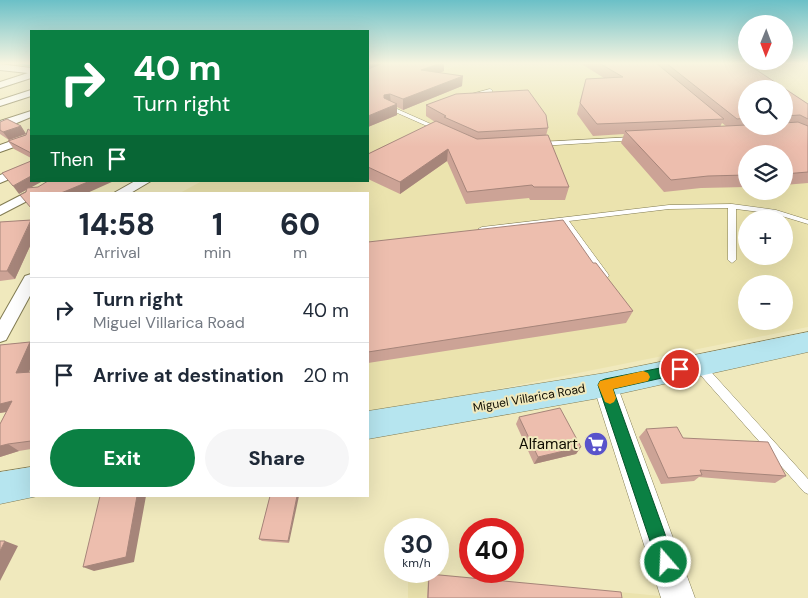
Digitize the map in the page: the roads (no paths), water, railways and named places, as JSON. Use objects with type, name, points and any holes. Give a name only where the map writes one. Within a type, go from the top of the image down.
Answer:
[{"type":"main road","name":"Miguel Villarica Road","points":[[369,425],[605,385],[808,342]]},
{"type":"main road","points":[[0,488],[30,483]]},
{"type":"street","points":[[0,103],[30,93]]},
{"type":"street","points":[[0,125],[30,114]]},
{"type":"street","points":[[0,149],[30,137]]},
{"type":"street","points":[[0,179],[30,166]]},
{"type":"street","points":[[122,192],[143,182]]},
{"type":"street","points":[[0,211],[30,195]]},
{"type":"street","points":[[0,335],[30,282]]},
{"type":"street","points":[[605,385],[678,598]]},
{"type":"lane","points":[[466,97],[490,91]]},
{"type":"lane","points":[[388,107],[415,116],[444,132]]},
{"type":"lane","points":[[534,144],[641,138]]},
{"type":"lane","points":[[732,206],[732,260]]},
{"type":"lane","points":[[476,230],[669,207],[732,206],[776,212],[808,222]]},
{"type":"lane","points":[[564,219],[608,281]]},
{"type":"lane","points":[[698,365],[808,488]]},
{"type":"place","name":"Alfamart","points":[[596,444]]}]
